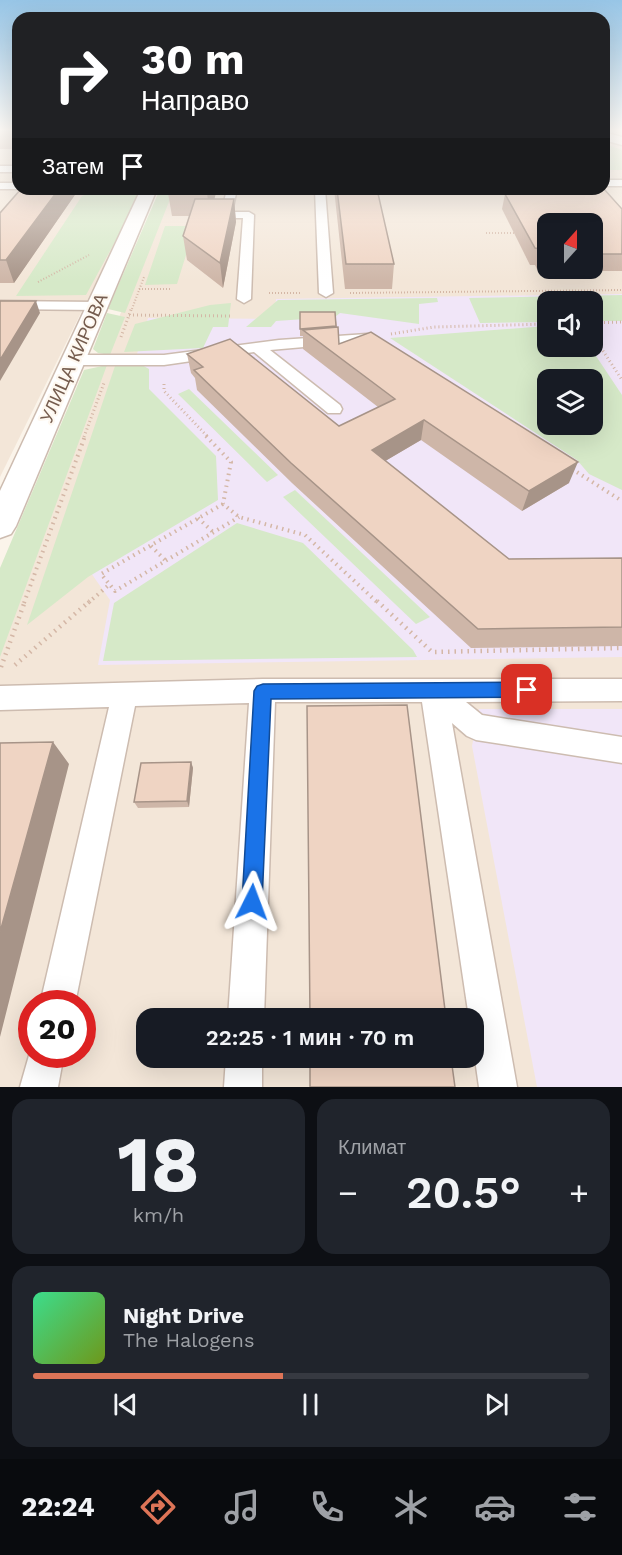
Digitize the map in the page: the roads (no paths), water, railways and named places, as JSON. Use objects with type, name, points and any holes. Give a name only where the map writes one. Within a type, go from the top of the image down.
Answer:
[{"type":"street","name":"УЛИЦА КИРОВА","points":[[0,526],[6,496],[74,360],[146,195]]},
{"type":"lane","points":[[231,195],[226,215],[249,215],[244,296]]},
{"type":"lane","points":[[320,195],[326,293]]},
{"type":"lane","points":[[0,305],[97,306]]},
{"type":"lane","points":[[74,360],[164,360],[257,347],[367,338]]},
{"type":"lane","points":[[257,347],[334,409]]},
{"type":"lane","points":[[433,690],[476,727],[622,750]]},
{"type":"lane","points":[[433,690],[498,1087]]},
{"type":"lane","points":[[0,698],[263,691],[622,690]]},
{"type":"lane","points":[[247,1008],[263,691]]},
{"type":"lane","points":[[60,990],[124,696]]},
{"type":"lane","points":[[39,1087],[43,1068]]},
{"type":"lane","points":[[243,1087],[244,1068]]}]
